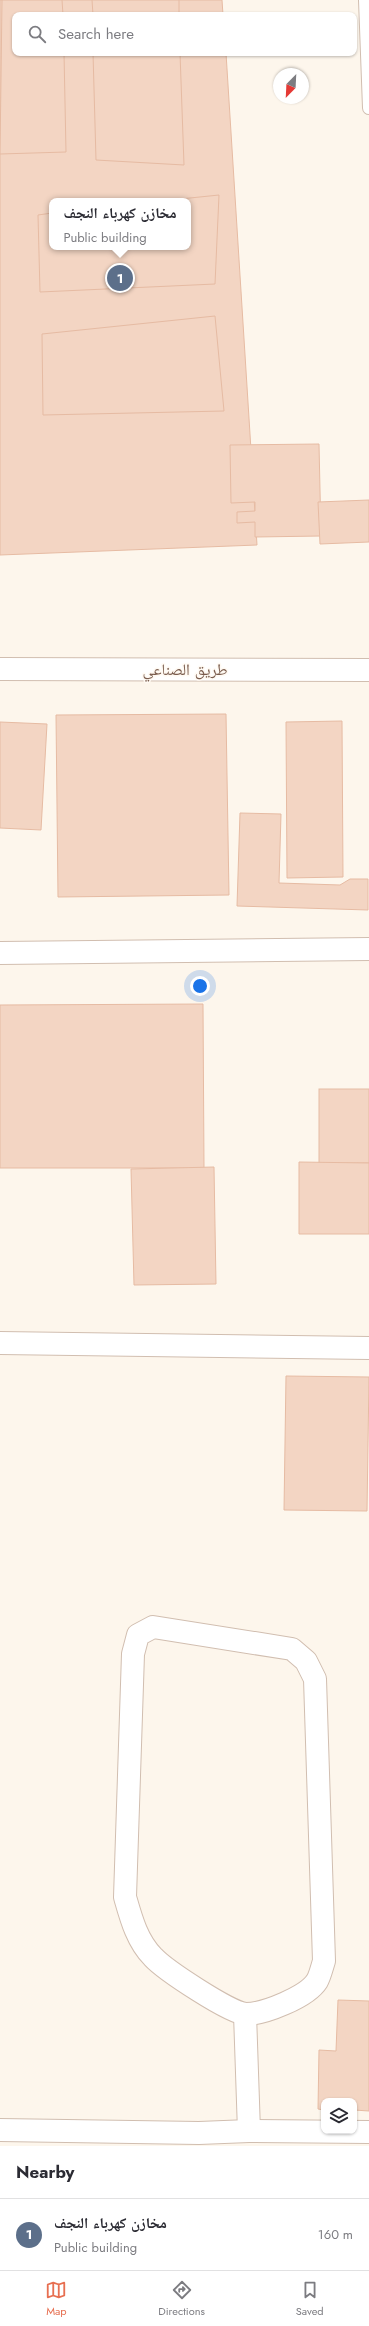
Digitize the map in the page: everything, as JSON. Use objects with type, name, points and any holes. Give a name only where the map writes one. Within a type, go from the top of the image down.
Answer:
[{"type":"street","name":"طريق الصناعي","points":[[0,669],[369,670]]},
{"type":"street","points":[[0,953],[369,949]]},
{"type":"street","points":[[0,1343],[369,1348]]},
{"type":"street","points":[[153,1627],[292,1649],[306,1661],[315,1679],[324,1961],[316,1982],[302,1993],[268,2011],[245,2014],[223,2005],[153,1958],[136,1931],[125,1897],[133,1654],[138,1634],[153,1627]]},
{"type":"street","points":[[245,2014],[249,2132]]},
{"type":"street","points":[[0,2130],[199,2140],[249,2132],[369,2132]]},
{"type":"lane","points":[[366,0],[369,108]]},
{"type":"building","points":[[0,0],[222,0],[223,12],[12,12],[12,56],[226,56],[257,545],[0,555]]},
{"type":"building","points":[[2,0],[62,0],[63,12],[12,12],[12,56],[64,56],[66,152],[0,154]]},
{"type":"building","points":[[92,0],[179,0],[179,12],[93,12]]},
{"type":"building","points":[[93,56],[180,56],[184,165],[96,160]]},
{"type":"building","points":[[219,195],[215,284],[40,292],[38,215],[49,213],[49,250],[191,250],[190,198]]},
{"type":"building","points":[[215,316],[224,411],[43,415],[42,334]]},
{"type":"building","points":[[319,444],[321,536],[255,537],[255,522],[237,523],[237,512],[255,511],[255,502],[231,503],[230,445]]},
{"type":"building","points":[[369,500],[369,542],[320,544],[318,502]]},
{"type":"building","points":[[226,714],[229,895],[58,897],[56,715]]},
{"type":"building","points":[[342,721],[343,877],[287,878],[286,722]]},
{"type":"building","points":[[0,722],[47,724],[41,830],[0,828]]},
{"type":"building","points":[[240,813],[281,814],[279,883],[340,885],[350,879],[368,879],[368,910],[237,906]]},
{"type":"building","points":[[203,1004],[204,1168],[0,1168],[0,1005]]},
{"type":"building","points":[[319,1089],[369,1089],[369,1163],[319,1163]]},
{"type":"building","points":[[299,1162],[369,1163],[369,1234],[299,1234]]},
{"type":"building","points":[[214,1167],[216,1284],[134,1285],[131,1169]]},
{"type":"building","points":[[286,1376],[369,1377],[367,1511],[284,1510]]},
{"type":"building","points":[[338,2000],[369,2001],[369,2111],[357,2110],[357,2098],[321,2098],[321,2110],[318,2109],[319,2050],[336,2051]]},
{"type":"place","name":"مخازن كهرباء النجف","points":[[120,278]]}]
